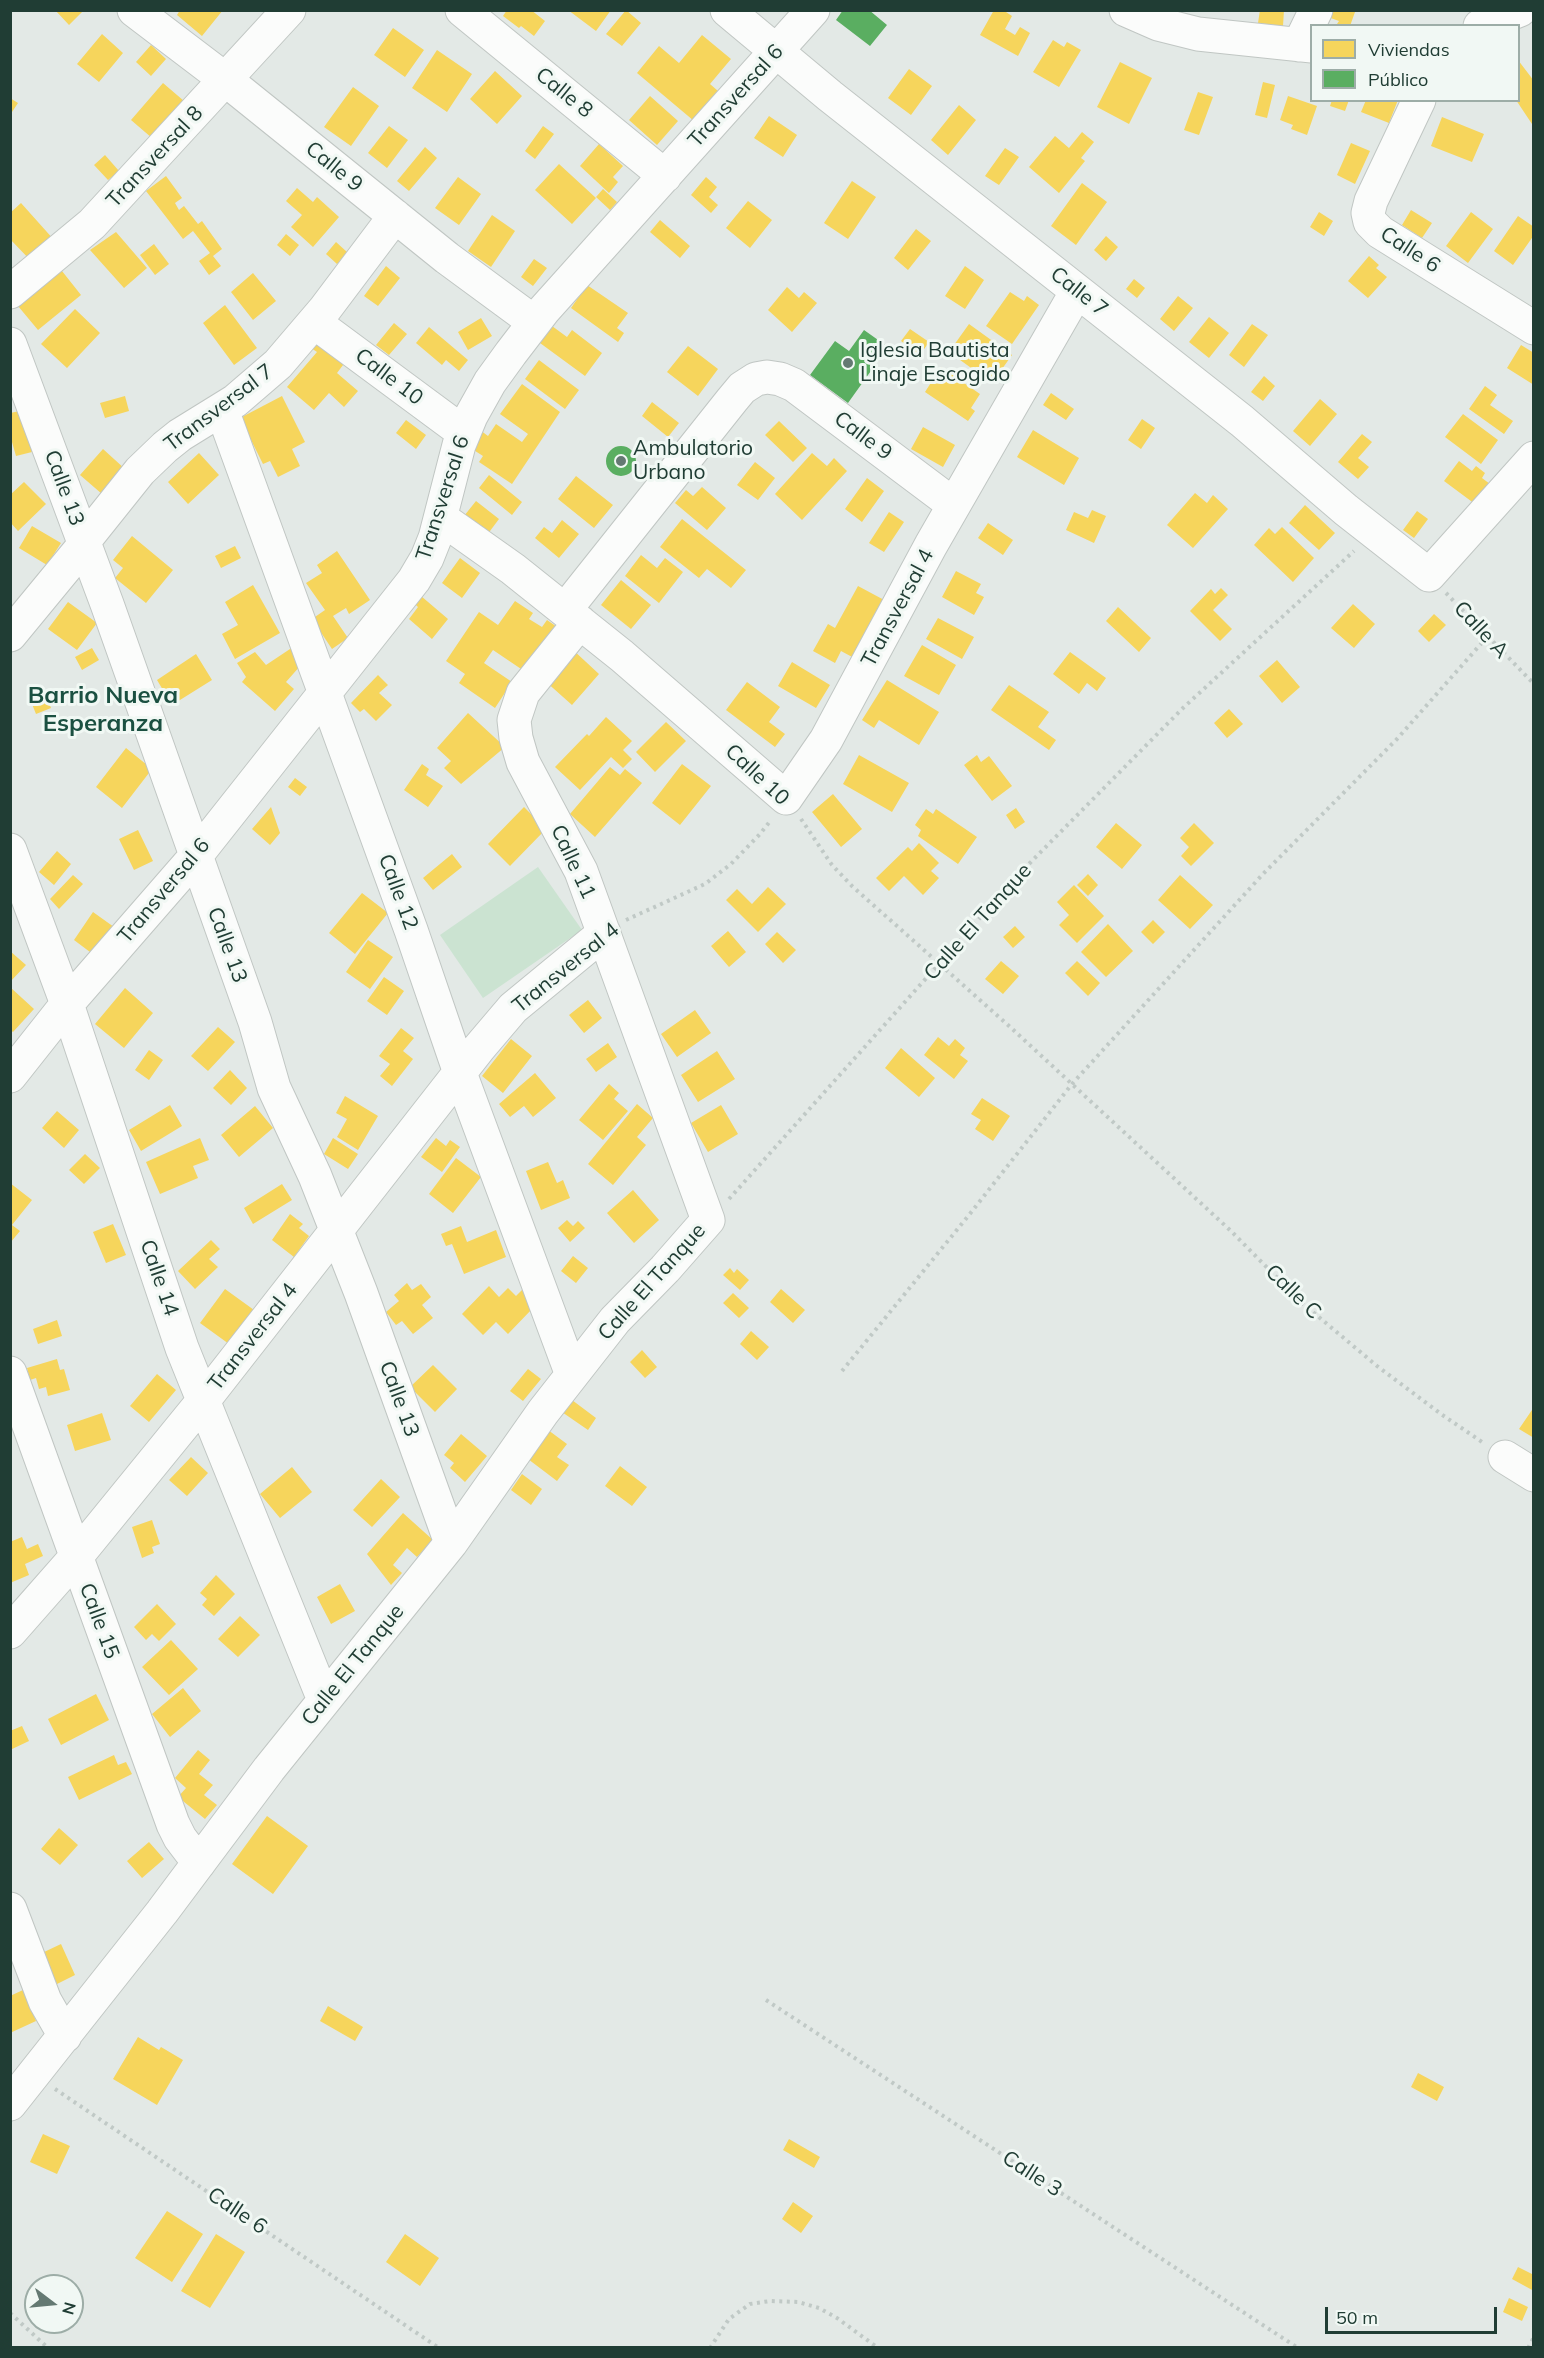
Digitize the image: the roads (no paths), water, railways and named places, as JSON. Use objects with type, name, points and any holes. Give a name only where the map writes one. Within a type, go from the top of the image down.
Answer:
[{"type":"street","name":"Calle 9","points":[[134,10],[226,80],[447,258],[534,322]]},
{"type":"street","name":"Transversal 8","points":[[10,292],[92,224],[289,10]]},
{"type":"street","name":"Calle 8","points":[[462,10],[665,176]]},
{"type":"street","name":"Calle 7","points":[[726,10],[1242,422],[1429,575],[1533,459]]},
{"type":"street","name":"Transversal 6","points":[[10,1076],[67,1004],[195,857],[414,580],[427,558],[441,518],[456,455],[471,416],[490,382],[534,322],[813,10]]},
{"type":"street","points":[[1126,10],[1158,24],[1198,34],[1305,45],[1310,29]]},
{"type":"street","points":[[1485,24],[1520,10]]},
{"type":"street","name":"Calle 6","points":[[1418,102],[1371,201],[1368,213],[1370,222],[1380,232],[1533,328]]},
{"type":"street","name":"Transversal 7","points":[[10,635],[140,471],[180,435],[222,410],[278,364],[314,322],[395,216]]},
{"type":"street","name":"Transversal 4","points":[[786,798],[826,740],[954,505],[1077,291]]},
{"type":"street","name":"Calle 10","points":[[314,322],[464,433]]},
{"type":"street","name":"Calle 13","points":[[10,344],[84,542],[255,1022],[274,1088],[315,1176],[337,1231],[451,1544]]},
{"type":"street","name":"Calle 9","points":[[767,377],[794,385],[813,398],[954,505]]},
{"type":"street","name":"Calle 11","points":[[708,1220],[581,871],[523,762],[514,720],[523,693],[572,616],[732,400],[742,388],[756,379],[767,377]]},
{"type":"street","name":"Calle 12","points":[[222,410],[411,930],[460,1073],[572,1375]]},
{"type":"street","name":"Calle 10","points":[[441,518],[513,569],[572,616],[786,798]]},
{"type":"street","name":"Calle 14","points":[[10,850],[67,1004],[182,1348],[324,1700]]},
{"type":"street","name":"Transversal 4","points":[[10,1632],[76,1557],[203,1401],[513,1008],[604,933]]},
{"type":"street","name":"Calle El Tanque","points":[[10,2104],[199,1863],[269,1769],[451,1544],[543,1412],[615,1320],[665,1269],[708,1220]]},
{"type":"street","name":"Calle 15","points":[[10,1373],[173,1824],[180,1838],[199,1863]]},
{"type":"street","points":[[1506,1457],[1533,1475]]},
{"type":"street","points":[[10,1909],[41,1992],[64,2036]]},
{"type":"place","name":"Iglesia Bautista Linaje Escogido","points":[[848,363]]},
{"type":"place","name":"Ambulatorio Urbano","points":[[621,461]]},
{"type":"district","name":"Barrio Nueva Esperanza","points":[[103,710]]}]
